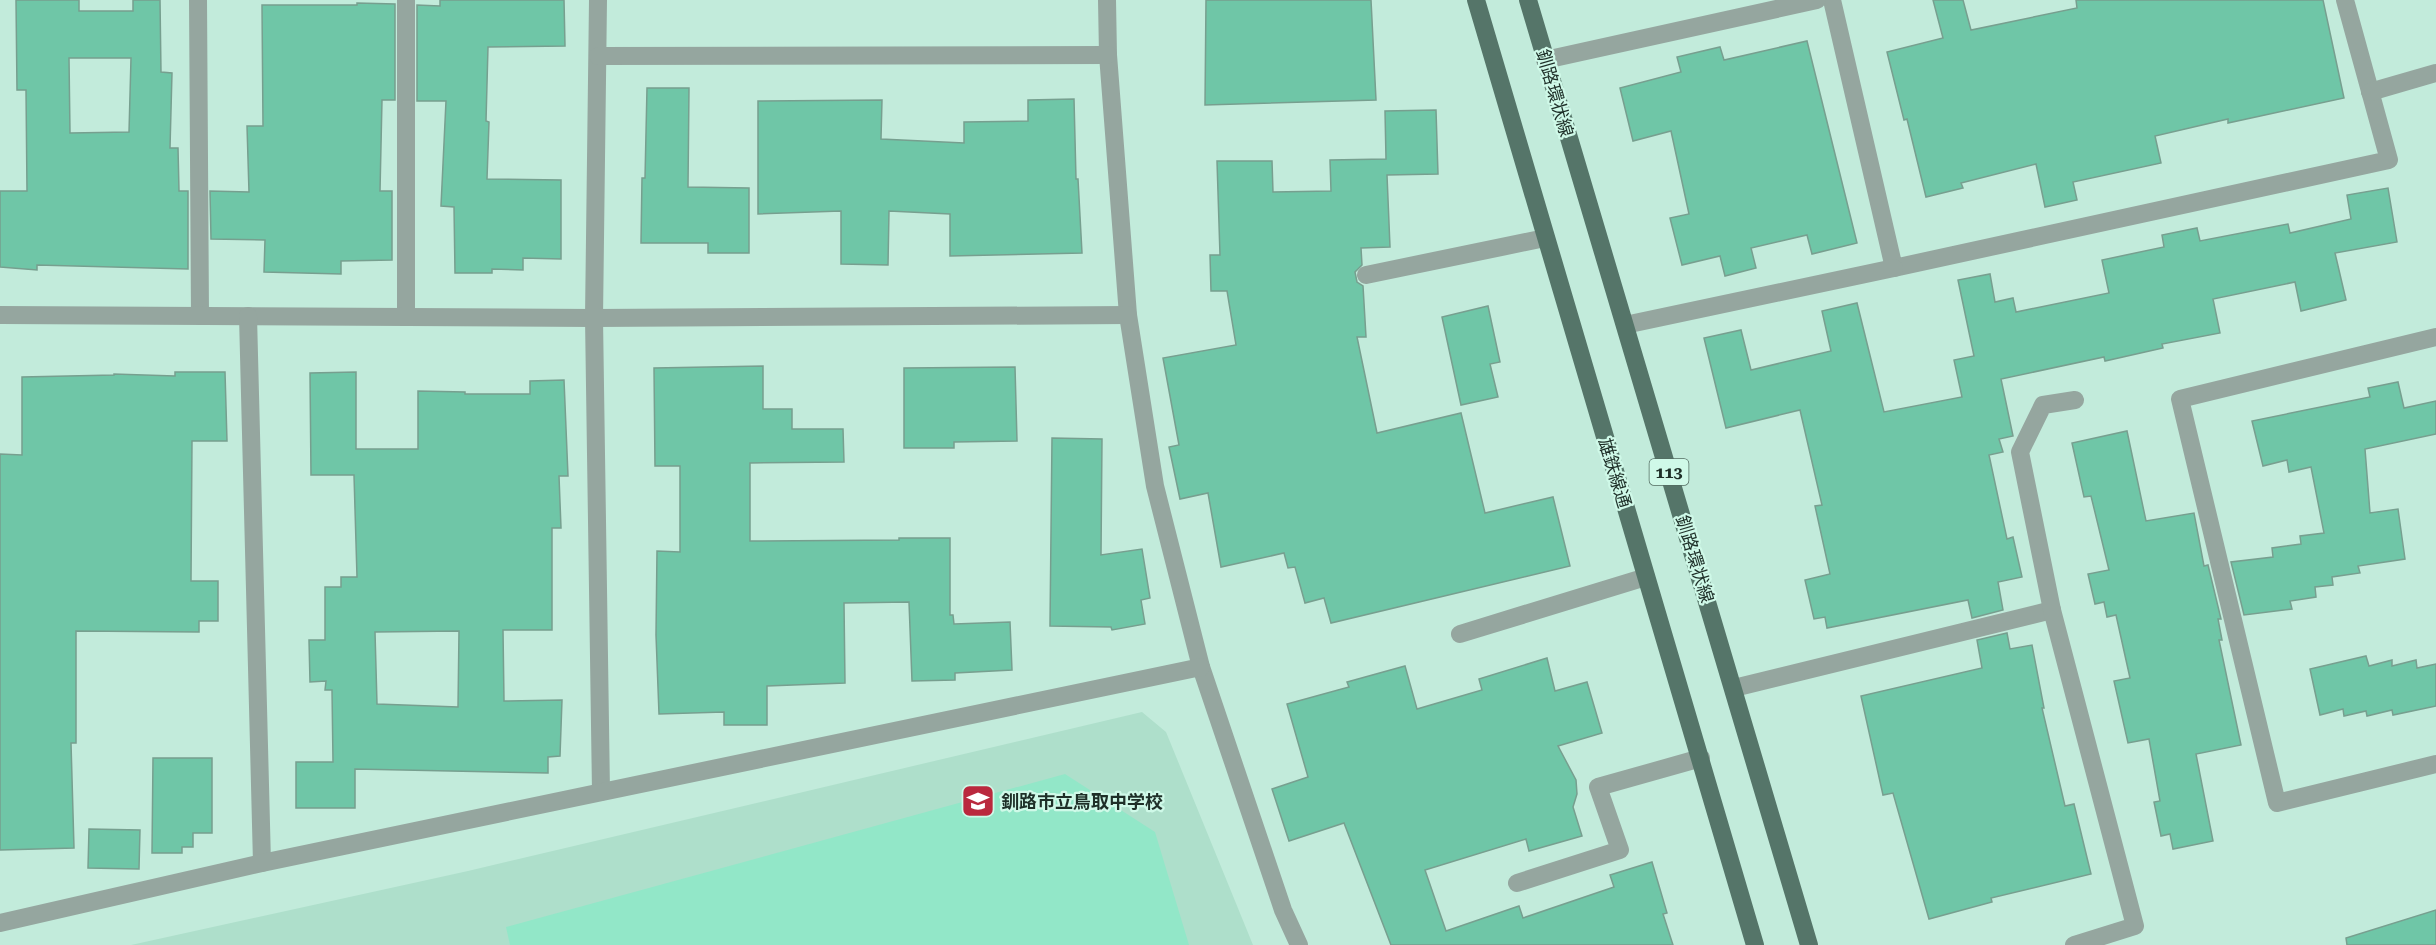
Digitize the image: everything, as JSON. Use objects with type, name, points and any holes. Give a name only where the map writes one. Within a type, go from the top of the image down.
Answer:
[{"type":"main road","name":"雄鉄線通","points":[[1476,0],[1755,945]]},
{"type":"main road","name":"釧路環状線","points":[[1528,0],[1809,945]]},
{"type":"street","points":[[198,0],[200,316]]},
{"type":"street","points":[[406,0],[406,317]]},
{"type":"street","points":[[598,0],[594,318],[601,792]]},
{"type":"street","points":[[1107,0],[1108,55],[1128,315],[1155,486],[1201,667],[1283,910],[1299,945]]},
{"type":"street","points":[[1545,60],[1817,0]]},
{"type":"street","points":[[1832,0],[1894,268]]},
{"type":"street","points":[[1625,325],[2389,160],[2345,0]]},
{"type":"street","points":[[598,56],[1108,55]]},
{"type":"street","points":[[2370,92],[2436,73]]},
{"type":"street","points":[[1366,275],[1545,238]]},
{"type":"street","points":[[0,315],[594,318],[1128,315]]},
{"type":"street","points":[[248,316],[262,863]]},
{"type":"street","points":[[2436,337],[2180,399],[2277,803],[2436,764]]},
{"type":"street","points":[[2074,945],[2135,926],[2052,610],[2020,453],[2043,405],[2075,400]]},
{"type":"street","points":[[1460,634],[1646,576]]},
{"type":"street","points":[[1734,688],[2052,610]]},
{"type":"street","points":[[0,923],[262,863],[1201,667]]},
{"type":"street","points":[[1517,883],[1620,850],[1598,787],[1701,758]]},
{"type":"shaded area","name":"釧路市立鳥取中学校","points":[[1142,712],[1166,732],[1253,945],[131,945],[468,871]]},
{"type":"shaded area","points":[[1065,774],[1155,832],[1189,945],[510,945],[506,927]]},
{"type":"building","points":[[16,0],[79,0],[79,11],[133,11],[133,0],[160,0],[161,72],[172,73],[170,148],[178,148],[179,191],[188,191],[188,269],[37,265],[37,270],[0,267],[0,191],[27,191],[26,90],[17,90]],"holes":[[[69,58],[131,58],[129,132],[70,133]]]},
{"type":"building","points":[[440,0],[564,0],[565,46],[488,47],[486,121],[489,122],[487,179],[561,180],[561,259],[523,258],[523,270],[492,269],[492,273],[455,273],[454,207],[441,206],[446,101],[417,101],[417,5],[440,6]]},
{"type":"building","points":[[1206,0],[1371,0],[1376,100],[1205,105]]},
{"type":"building","points":[[1933,0],[1963,0],[1971,30],[2077,8],[2076,0],[2323,0],[2344,98],[2228,123],[2228,119],[2155,136],[2161,163],[2073,182],[2077,200],[2045,207],[2036,164],[1961,183],[1963,188],[1926,197],[1907,119],[1904,120],[1887,52],[1943,38]]},
{"type":"building","points":[[357,3],[395,4],[395,100],[382,100],[380,191],[392,191],[392,260],[341,261],[341,274],[264,272],[265,240],[211,239],[210,191],[249,192],[247,126],[263,126],[262,5],[357,5]]},
{"type":"building","points":[[1807,41],[1857,243],[1812,254],[1807,235],[1751,248],[1756,268],[1725,276],[1720,256],[1682,265],[1670,218],[1689,214],[1671,131],[1633,141],[1620,88],[1681,72],[1677,57],[1720,47],[1724,60]]},
{"type":"building","points":[[647,88],[689,88],[688,187],[749,188],[749,253],[708,253],[708,243],[641,243]]},
{"type":"building","points":[[1074,99],[1076,179],[1078,179],[1082,253],[950,256],[950,214],[889,211],[888,265],[841,264],[841,211],[758,214],[758,101],[882,100],[881,139],[964,143],[964,122],[1028,121],[1028,100]]},
{"type":"building","points":[[1436,110],[1438,174],[1387,175],[1390,247],[1361,248],[1362,265],[1355,272],[1357,282],[1363,286],[1366,337],[1357,337],[1377,433],[1461,413],[1485,513],[1553,497],[1570,566],[1331,623],[1324,598],[1305,603],[1295,567],[1288,568],[1284,553],[1221,567],[1208,493],[1180,499],[1169,447],[1179,445],[1163,358],[1236,345],[1227,291],[1211,291],[1210,255],[1220,255],[1217,161],[1272,161],[1273,192],[1331,191],[1330,160],[1386,159],[1385,111]]},
{"type":"building","points":[[2388,188],[2397,242],[2335,253],[2346,300],[2301,311],[2295,282],[2213,299],[2220,333],[2162,344],[2163,348],[2105,361],[2104,357],[2001,379],[2013,436],[1999,439],[2003,452],[1989,455],[2007,539],[2013,537],[2022,577],[1998,582],[2003,610],[1972,618],[1968,600],[1827,628],[1825,617],[1814,619],[1805,580],[1830,574],[1815,506],[1822,505],[1800,410],[1726,428],[1704,338],[1741,330],[1751,370],[1831,351],[1822,311],[1857,303],[1884,412],[1962,397],[1954,360],[1974,356],[1958,280],[1990,274],[1995,302],[2013,298],[2016,312],[2109,293],[2102,260],[2164,247],[2162,235],[2197,228],[2200,241],[2288,224],[2290,233],[2351,219],[2347,195]]},
{"type":"building","points":[[1488,306],[1500,362],[1490,364],[1498,397],[1461,405],[1442,317]]},
{"type":"building","points":[[763,366],[763,409],[792,409],[792,429],[843,429],[844,462],[750,463],[750,541],[950,538],[950,615],[953,615],[954,624],[1010,622],[1012,670],[955,673],[955,680],[912,681],[909,602],[844,603],[845,683],[767,686],[767,725],[724,725],[724,712],[659,714],[656,635],[657,551],[680,552],[680,466],[655,466],[654,368]]},
{"type":"building","points":[[1015,367],[1017,441],[954,442],[954,448],[904,448],[904,368]]},
{"type":"building","points":[[175,372],[225,372],[227,441],[192,441],[191,581],[218,581],[218,621],[199,621],[199,632],[76,631],[76,743],[71,743],[74,848],[0,850],[0,454],[22,455],[22,377],[114,374],[175,376]]},
{"type":"building","points":[[356,372],[356,449],[418,449],[418,391],[530,394],[530,381],[564,380],[568,476],[559,476],[561,528],[552,528],[552,630],[503,630],[504,701],[562,700],[560,756],[548,757],[548,773],[355,769],[355,808],[296,808],[296,762],[333,762],[332,690],[325,690],[326,681],[310,682],[309,640],[325,640],[325,587],[341,587],[341,577],[357,577],[354,475],[311,475],[310,373]],"holes":[[[459,631],[458,707],[377,704],[375,632]]]},
{"type":"building","points":[[2398,382],[2404,408],[2436,401],[2436,434],[2365,449],[2370,513],[2398,509],[2405,559],[2358,566],[2360,573],[2332,577],[2333,585],[2315,587],[2316,597],[2290,601],[2292,609],[2244,615],[2231,562],[2273,557],[2272,548],[2301,544],[2300,536],[2324,533],[2311,467],[2289,472],[2287,460],[2263,466],[2252,421],[2370,397],[2368,388]]},
{"type":"building","points":[[2127,431],[2146,521],[2194,513],[2204,566],[2208,565],[2221,619],[2218,619],[2222,640],[2219,640],[2241,745],[2196,754],[2213,841],[2173,849],[2170,834],[2161,836],[2154,802],[2160,801],[2149,739],[2128,743],[2114,681],[2130,678],[2116,615],[2107,617],[2104,602],[2095,604],[2088,574],[2109,570],[2091,496],[2084,497],[2072,443]]},
{"type":"building","points":[[1052,438],[1102,439],[1101,555],[1142,549],[1150,598],[1141,600],[1145,624],[1112,630],[1111,627],[1050,626]]},
{"type":"building","points":[[2007,633],[2010,649],[2032,645],[2044,708],[2042,708],[2065,806],[2074,804],[2091,874],[1991,898],[1992,902],[1929,919],[1893,793],[1883,795],[1861,696],[1982,668],[1977,640]]},
{"type":"building","points":[[2366,656],[2369,666],[2392,660],[2392,666],[2416,660],[2417,668],[2436,664],[2436,706],[2393,715],[2392,710],[2367,716],[2366,711],[2344,716],[2343,709],[2320,715],[2310,669]]},
{"type":"building","points":[[1547,658],[1555,691],[1587,682],[1602,733],[1558,746],[1576,780],[1577,794],[1573,807],[1582,836],[1529,851],[1526,839],[1425,870],[1446,931],[1519,906],[1523,918],[1614,887],[1610,875],[1652,862],[1667,913],[1663,914],[1673,945],[1391,945],[1344,823],[1289,841],[1272,789],[1308,777],[1287,704],[1349,687],[1347,682],[1405,666],[1417,709],[1482,690],[1479,679]]},
{"type":"building","points":[[153,758],[212,758],[212,833],[193,833],[193,847],[182,847],[182,853],[152,853]]},
{"type":"building","points":[[89,829],[140,830],[139,869],[88,868]]},
{"type":"building","points":[[2436,910],[2436,945],[2347,945],[2346,938]]},
{"type":"place","name":"釧路市立鳥取中学校","points":[[978,801]]}]
